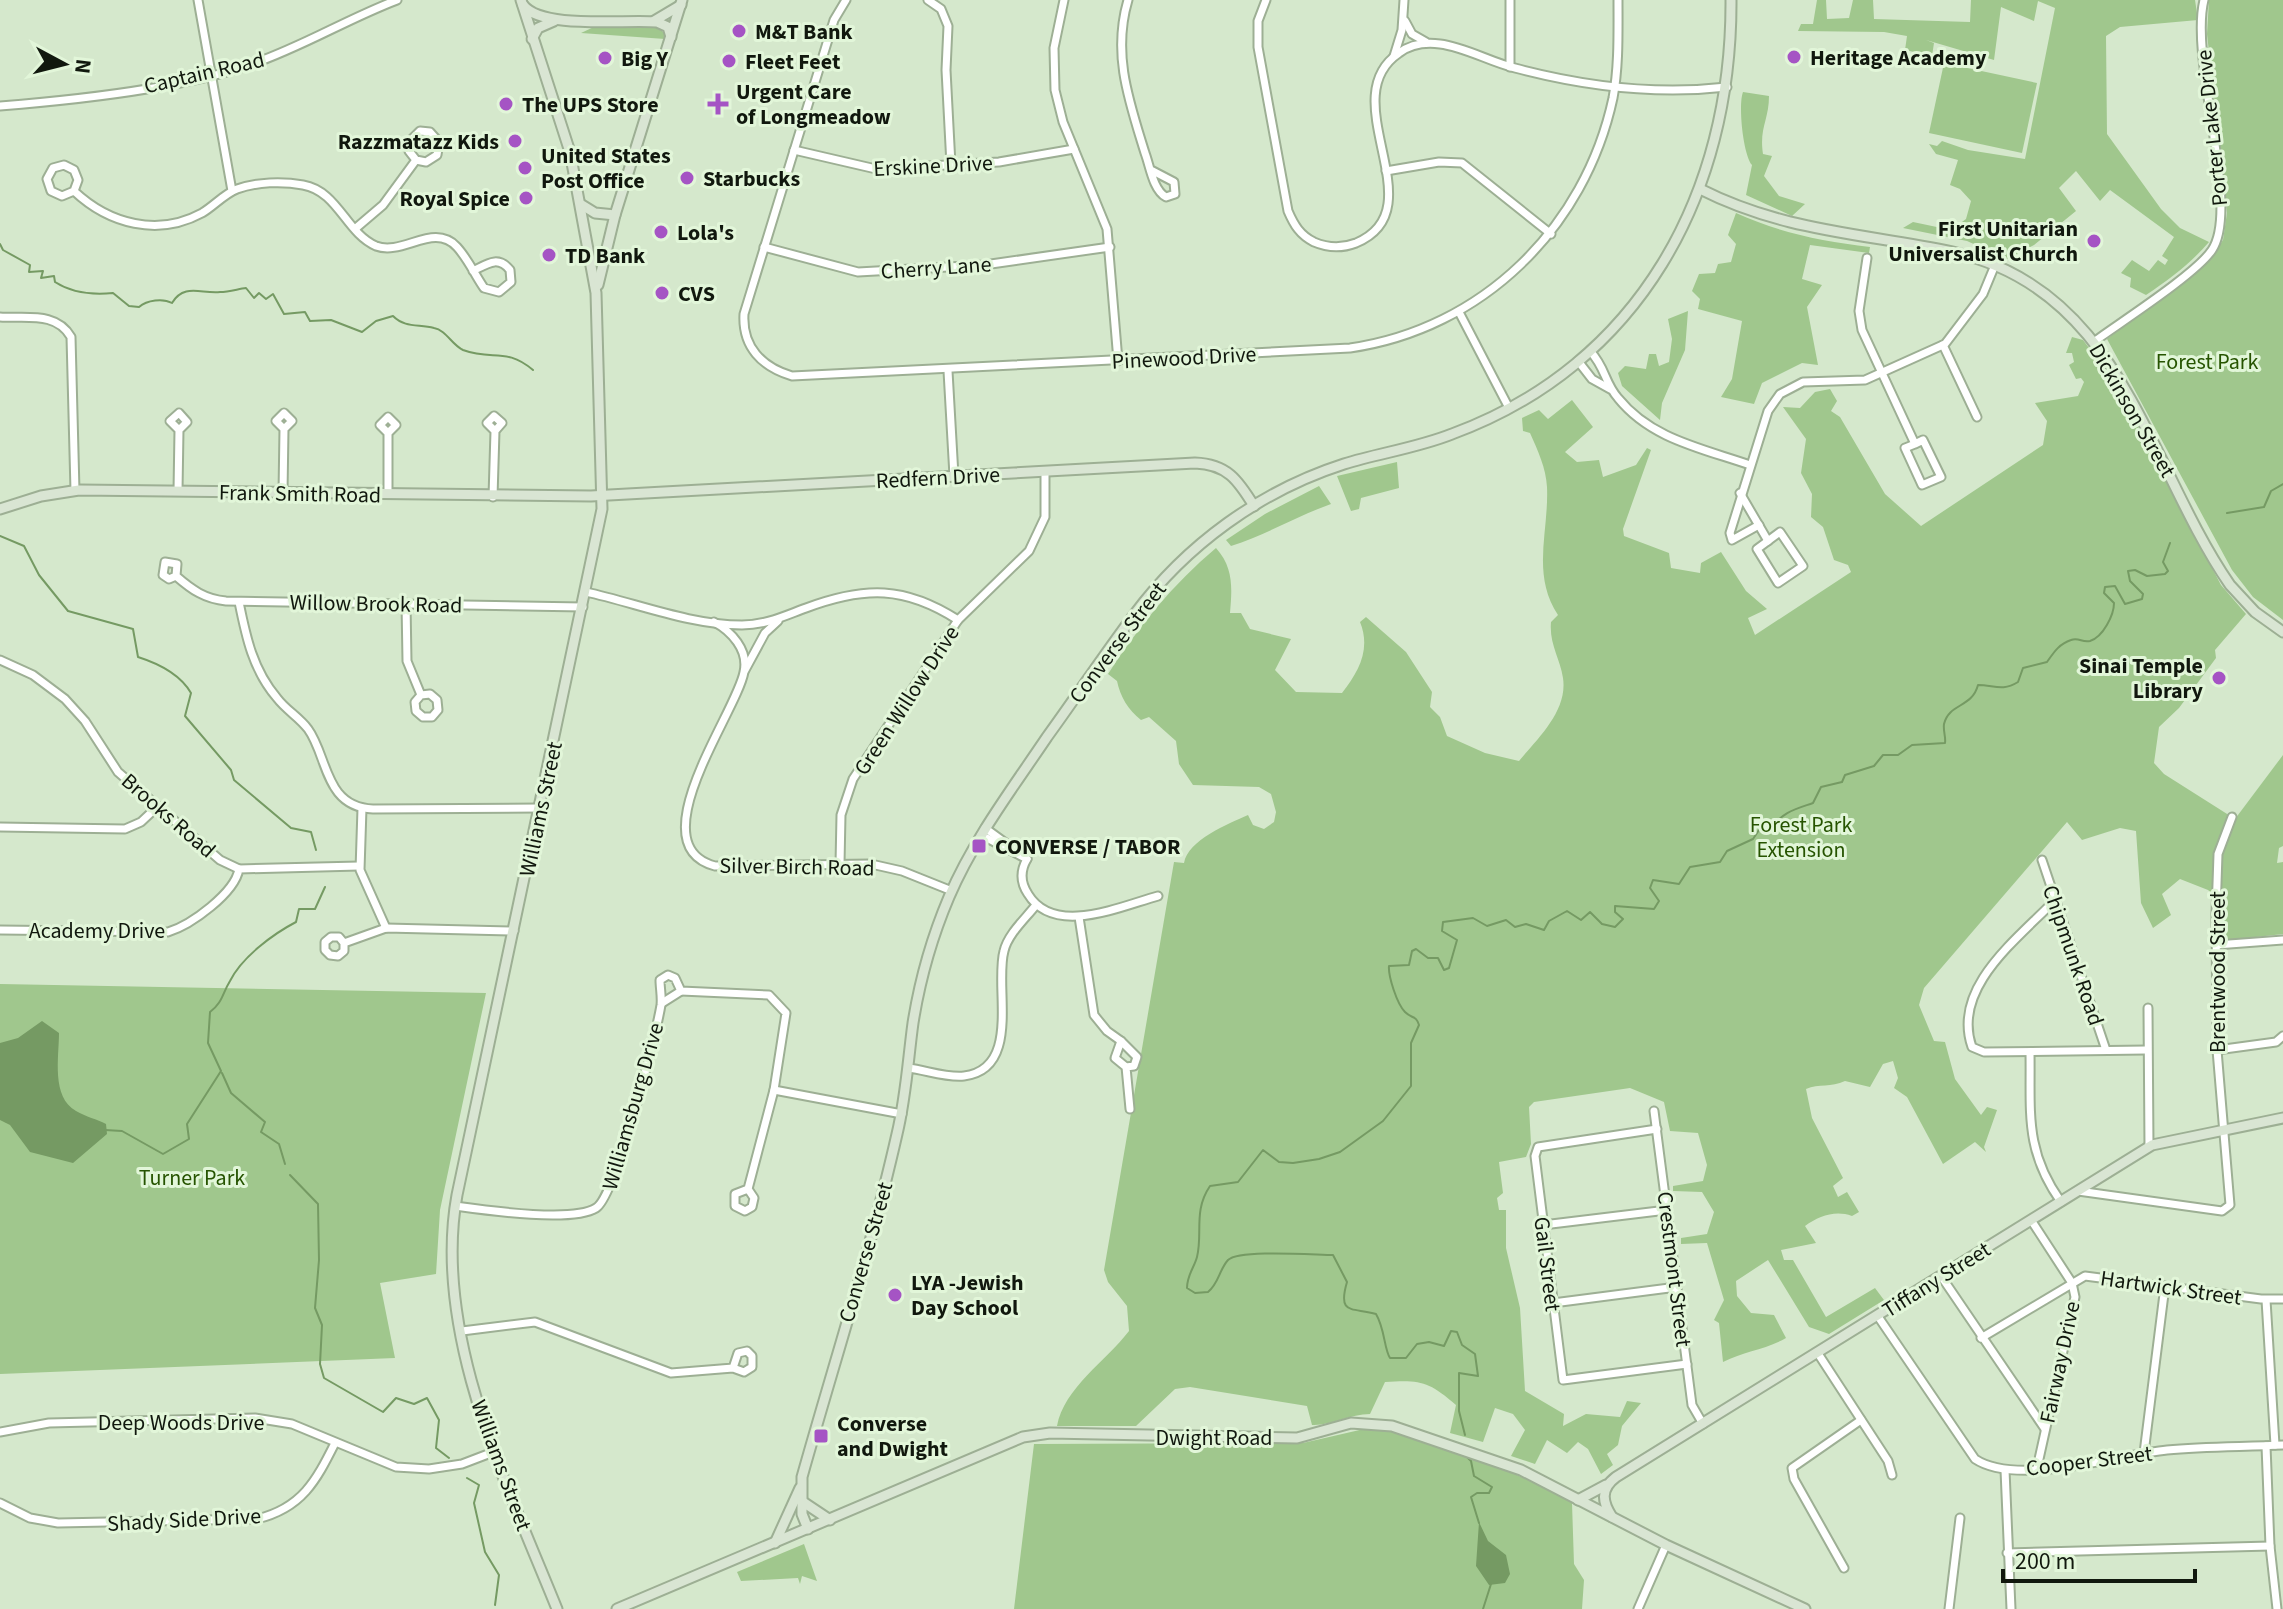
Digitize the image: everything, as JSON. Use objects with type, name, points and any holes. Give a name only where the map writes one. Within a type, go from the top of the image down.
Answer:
[{"type":"main road","name":"Converse Street","points":[[808,1529],[800,1500],[800,1487],[902,1114],[925,969],[952,891],[983,832],[1150,594],[1195,548],[1254,506],[1322,472],[1435,441],[1509,408],[1578,361],[1630,309],[1676,244],[1700,189],[1728,87],[1731,0]]},
{"type":"main road","points":[[521,1],[531,13],[557,20],[654,21],[666,25],[671,37]]},
{"type":"main road","name":"Williams Street","points":[[521,1],[570,152],[582,205],[596,293],[602,495],[583,607],[455,1206],[453,1271],[462,1331],[479,1403],[557,1609]]},
{"type":"main road","points":[[654,21],[681,3]]},
{"type":"main road","points":[[596,293],[615,215],[681,3]]},
{"type":"main road","points":[[532,39],[541,26],[557,20]]},
{"type":"main road","name":"Dickinson Street","points":[[1700,189],[1795,226],[1951,252],[1995,265],[2046,294],[2095,341],[2122,383],[2221,572],[2248,605],[2283,632]]},
{"type":"main road","points":[[582,205],[595,213],[615,215]]},
{"type":"main road","name":"Redfern Drive","points":[[602,495],[1207,464],[1232,475],[1254,506]]},
{"type":"main road","name":"Frank Smith Road","points":[[0,509],[41,496],[75,491],[493,497],[602,495]]},
{"type":"main road","name":"Tiffany Street","points":[[1578,1500],[2149,1147],[2283,1118]]},
{"type":"main road","name":"Dwight Road","points":[[617,1609],[1005,1443],[1036,1434],[1297,1438],[1358,1422],[1392,1426],[1491,1458],[1540,1478],[1666,1545],[1805,1609]]},
{"type":"main road","points":[[1606,1485],[1604,1499],[1612,1517]]},
{"type":"main road","points":[[775,1543],[800,1487]]},
{"type":"main road","points":[[800,1500],[830,1520]]},
{"type":"street","points":[[198,0],[232,191]]},
{"type":"street","name":"Captain Road","points":[[0,106],[81,97],[211,75],[266,59],[397,0]]},
{"type":"street","name":"Pinewood Drive","points":[[846,0],[836,12],[744,321],[749,344],[768,366],[800,377],[1366,345],[1416,331],[1459,312],[1511,274],[1551,234],[1593,162],[1615,86],[1618,0]]},
{"type":"street","points":[[928,0],[943,12],[948,26],[946,70],[951,165]]},
{"type":"street","points":[[1064,0],[1056,37],[1054,74],[1058,105],[1097,201],[1110,247],[1118,361]]},
{"type":"street","points":[[1128,0],[1121,39],[1125,89],[1151,170]]},
{"type":"street","points":[[1266,0],[1258,21],[1258,47],[1288,211],[1297,229],[1314,242],[1330,246],[1350,245],[1369,236],[1381,223],[1388,206],[1386,171],[1374,100],[1380,75],[1394,56],[1404,0]]},
{"type":"street","points":[[1510,0],[1510,67]]},
{"type":"street","name":"Porter Lake Drive","points":[[2095,341],[2204,260],[2218,237],[2220,200],[2200,29],[2204,0]]},
{"type":"street","points":[[1403,15],[1412,34],[1428,43]]},
{"type":"street","points":[[1394,56],[1414,45],[1428,43],[1450,46],[1510,67],[1615,86],[1728,87]]},
{"type":"street","points":[[420,131],[430,132],[438,139],[438,152],[429,161],[416,160],[409,151],[411,138],[420,131]]},
{"type":"street","name":"Erskine Drive","points":[[794,150],[861,168],[1009,161],[1074,149]]},
{"type":"street","points":[[356,228],[383,205],[416,160]]},
{"type":"street","points":[[1386,171],[1439,162],[1462,163],[1551,234]]},
{"type":"street","points":[[60,165],[74,170],[78,180],[74,191],[62,196],[54,194],[47,183],[50,171],[60,165]]},
{"type":"street","points":[[74,191],[114,219],[149,226],[188,219],[232,191],[268,183],[308,186],[332,200],[368,241],[386,248],[426,238],[447,241],[456,246],[473,271],[491,292],[503,291],[511,282],[510,270],[501,262],[492,261],[473,271]]},
{"type":"street","name":"Cherry Lane","points":[[764,247],[858,272],[984,265],[1110,247]]},
{"type":"street","points":[[1867,258],[1860,319],[1915,444]]},
{"type":"street","points":[[1759,525],[1732,540],[1730,533],[1740,493],[1768,411],[1786,389],[1810,381],[1860,382],[1943,345],[1979,301],[1995,265]]},
{"type":"street","points":[[1459,312],[1509,408]]},
{"type":"street","points":[[0,317],[52,319],[61,323],[71,337],[75,491]]},
{"type":"street","points":[[1943,345],[1977,417]]},
{"type":"street","points":[[1590,351],[1603,365],[1610,389]]},
{"type":"street","points":[[1578,361],[1592,379],[1610,389],[1633,417],[1655,432],[1750,465]]},
{"type":"street","points":[[948,371],[954,476]]},
{"type":"street","points":[[283,493],[284,429]]},
{"type":"street","points":[[178,491],[179,430]]},
{"type":"street","points":[[493,497],[495,431]]},
{"type":"street","points":[[388,433],[388,494]]},
{"type":"street","points":[[1923,440],[1941,477],[1922,485],[1905,448],[1915,444],[1923,440]]},
{"type":"street","name":"Green Willow Drive","points":[[840,864],[841,815],[853,779],[958,620],[1029,551],[1045,517],[1045,471]]},
{"type":"street","points":[[1740,493],[1768,541]]},
{"type":"street","points":[[1780,532],[1803,566],[1778,583],[1757,549],[1768,541],[1780,532]]},
{"type":"street","name":"Willow Brook Road","points":[[176,576],[204,597],[239,602],[583,607]]},
{"type":"street","points":[[586,592],[714,622],[742,625],[780,620],[834,599],[889,593],[921,598],[958,620]]},
{"type":"street","points":[[239,602],[248,645],[265,682],[308,729],[334,786],[362,808],[540,808]]},
{"type":"street","points":[[406,603],[407,664],[421,695]]},
{"type":"street","name":"Silver Birch Road","points":[[780,620],[765,633],[745,671],[693,786],[686,833],[691,847],[701,860],[715,866],[840,864],[892,869],[952,891]]},
{"type":"street","points":[[714,622],[737,642],[745,671]]},
{"type":"street","name":"Brooks Road","points":[[0,660],[33,675],[68,702],[118,772],[220,860],[239,869]]},
{"type":"street","points":[[0,827],[121,829],[137,824],[157,807]]},
{"type":"street","points":[[362,808],[359,866],[386,928]]},
{"type":"street","name":"Brentwood Street","points":[[2078,1191],[2225,1210],[2230,1205],[2217,1050],[2216,945],[2218,854],[2232,817]]},
{"type":"street","points":[[983,832],[1027,859],[1022,880],[1036,905],[1060,915],[1079,917],[1158,896]]},
{"type":"street","name":"Chipmunk Road","points":[[2042,860],[2106,1050]]},
{"type":"street","points":[[239,869],[359,866]]},
{"type":"street","name":"Academy Drive","points":[[0,930],[171,931],[231,888],[239,869]]},
{"type":"street","points":[[2055,900],[1986,973],[1971,999],[1971,1046],[1977,1051],[2146,1050]]},
{"type":"street","points":[[908,1068],[967,1075],[992,1058],[1002,1028],[1004,948],[1036,905]]},
{"type":"street","points":[[1079,917],[1094,1015],[1134,1049],[1137,1057],[1134,1066],[1126,1067],[1118,1063],[1114,1055],[1121,1041]]},
{"type":"street","points":[[344,943],[386,928],[514,931]]},
{"type":"street","points":[[2216,945],[2283,940]]},
{"type":"street","name":"Williamsburg Drive","points":[[455,1206],[497,1213],[577,1213],[602,1204],[614,1181],[652,1049],[662,1003],[660,983],[664,976],[675,978],[681,991]]},
{"type":"street","name":"Williamsburg Drive","points":[[662,1003],[681,991],[769,995],[782,1005],[787,1024],[774,1090],[748,1189]]},
{"type":"street","points":[[2148,1008],[2146,1050],[2151,1086],[2149,1147]]},
{"type":"street","points":[[2217,1050],[2276,1042],[2283,1036]]},
{"type":"street","points":[[2030,1052],[2034,1152],[2044,1177],[2061,1202]]},
{"type":"street","points":[[1126,1067],[1130,1109]]},
{"type":"street","points":[[774,1090],[902,1114]]},
{"type":"street","name":"Crestmont Street","points":[[1654,1111],[1692,1405],[1703,1424]]},
{"type":"street","name":"Gail Street","points":[[1657,1129],[1537,1148],[1543,1225],[1563,1380],[1687,1364]]},
{"type":"street","points":[[1543,1225],[1667,1210]]},
{"type":"street","name":"Fairway Drive","points":[[2031,1220],[2072,1283],[2075,1303],[2037,1468]]},
{"type":"street","name":"Hartwick Street","points":[[1981,1338],[2079,1277],[2093,1275],[2266,1300],[2283,1299]]},
{"type":"street","points":[[1941,1276],[2045,1429]]},
{"type":"street","points":[[2144,1453],[2165,1286]]},
{"type":"street","points":[[1553,1303],[1677,1287]]},
{"type":"street","points":[[2266,1300],[2279,1445]]},
{"type":"street","name":"Cooper Street","points":[[1877,1315],[1975,1459],[1987,1467],[2005,1470],[2080,1466],[2144,1453],[2279,1445]]},
{"type":"street","points":[[462,1331],[539,1322],[671,1373],[733,1368]]},
{"type":"street","points":[[1817,1352],[1888,1461],[1892,1475]]},
{"type":"street","name":"Deep Woods Drive","points":[[0,1432],[49,1423],[255,1418],[292,1424],[396,1467],[429,1469],[462,1464],[496,1451]]},
{"type":"street","points":[[1844,1568],[1794,1479],[1792,1468],[1861,1420]]},
{"type":"street","name":"Shady Side Drive","points":[[0,1503],[30,1518],[58,1523],[257,1519],[286,1510],[304,1497],[335,1443]]},
{"type":"street","points":[[2266,1446],[2270,1546],[2277,1609]]},
{"type":"street","points":[[2005,1470],[2011,1609]]},
{"type":"street","points":[[1949,1609],[1960,1518]]},
{"type":"street","points":[[1638,1609],[1666,1545]]},
{"type":"street","points":[[2007,1553],[2270,1546]]},
{"type":"green space","points":[[1817,0],[1826,0],[1827,19],[1849,18],[1853,0],[1873,0],[1874,19],[1970,22],[1971,0],[2195,0],[2198,20],[2120,27],[2106,36],[2107,134],[2161,209],[2180,228],[2209,242],[2179,271],[2146,295],[2130,287],[2131,278],[2121,273],[2132,260],[2149,271],[2158,260],[2165,265],[2168,260],[2162,256],[2174,237],[2110,190],[2100,201],[2076,171],[2059,188],[2076,211],[2034,245],[2007,259],[1967,241],[1903,228],[1913,222],[1951,230],[1966,219],[1971,201],[1960,189],[1950,185],[1958,160],[1936,154],[1929,144],[1937,146],[1942,141],[1968,150],[2025,159],[2055,8],[2038,1],[2034,21],[2001,7],[1994,60],[1926,40],[1934,43],[1932,56],[1905,50],[1907,36],[1884,32],[1798,31],[1801,24],[1813,24]]},
{"type":"green space","name":"Forest Park","points":[[2209,0],[2283,0],[2283,620],[2253,597],[2232,570],[2107,339],[2209,261],[2223,240],[2227,213],[2207,34]]},
{"type":"green space","points":[[596,26],[658,27],[666,35],[665,39],[581,33]]},
{"type":"green space","points":[[1944,63],[2037,83],[2022,153],[1929,133]]},
{"type":"green space","points":[[1743,92],[1769,96],[1762,145],[1763,154],[1772,156],[1764,176],[1779,196],[1805,204],[1792,216],[1746,195],[1752,165],[1742,129]]},
{"type":"green space","points":[[1736,213],[1802,235],[1870,247],[1869,253],[1810,245],[1802,279],[1822,285],[1807,307],[1818,365],[1802,363],[1762,383],[1754,404],[1721,397],[1732,379],[1742,321],[1698,309],[1700,299],[1692,291],[1699,274],[1715,273],[1718,264],[1731,262],[1736,244],[1728,235]]},
{"type":"green space","points":[[1688,311],[1685,350],[1662,403],[1660,420],[1622,386],[1618,373],[1625,366],[1646,369],[1649,354],[1656,354],[1659,366],[1669,362],[1672,339],[1668,319]]},
{"type":"green space","name":"Forest Park Extension","points":[[2072,337],[2083,340],[2095,356],[2098,351],[2221,585],[2246,614],[2215,650],[2216,658],[2179,708],[2159,727],[2154,763],[2164,774],[2235,819],[2283,755],[2283,846],[2279,848],[2277,863],[2283,862],[2283,934],[2221,941],[2222,902],[2208,890],[2180,879],[2162,894],[2171,915],[2153,928],[2141,903],[2136,831],[2120,828],[2082,840],[2067,822],[1924,988],[1919,1005],[1934,1041],[1945,1042],[1955,1079],[1981,1115],[1987,1107],[1997,1110],[1984,1147],[1986,1152],[1975,1142],[1943,1164],[1907,1097],[1894,1088],[1898,1078],[1893,1061],[1883,1064],[1870,1087],[1845,1081],[1806,1089],[1812,1118],[1843,1178],[1833,1186],[1838,1197],[1847,1192],[1859,1212],[1852,1216],[1827,1215],[1810,1222],[1805,1226],[1816,1243],[1781,1250],[1784,1260],[1793,1260],[1826,1317],[1875,1288],[1884,1300],[1829,1334],[1809,1327],[1768,1260],[1736,1281],[1737,1296],[1751,1313],[1774,1315],[1786,1338],[1723,1362],[1719,1323],[1714,1320],[1724,1300],[1707,1243],[1681,1244],[1681,1238],[1707,1234],[1714,1212],[1702,1192],[1673,1191],[1673,1186],[1703,1181],[1707,1165],[1698,1133],[1670,1131],[1664,1102],[1630,1088],[1534,1102],[1529,1107],[1531,1144],[1526,1157],[1499,1162],[1503,1193],[1497,1198],[1499,1210],[1506,1210],[1506,1248],[1520,1308],[1525,1391],[1564,1414],[1563,1426],[1586,1414],[1620,1417],[1627,1401],[1641,1403],[1622,1426],[1618,1445],[1607,1454],[1613,1465],[1601,1474],[1588,1449],[1578,1442],[1567,1453],[1547,1440],[1535,1464],[1511,1456],[1525,1430],[1513,1414],[1495,1408],[1483,1442],[1450,1433],[1456,1405],[1431,1387],[1407,1381],[1385,1382],[1370,1414],[1319,1425],[1312,1425],[1307,1406],[1190,1387],[1175,1389],[1136,1426],[1057,1426],[1061,1412],[1077,1387],[1129,1331],[1127,1306],[1108,1282],[1104,1270],[1174,862],[1184,863],[1201,840],[1230,823],[1248,815],[1253,825],[1264,829],[1274,822],[1276,812],[1271,794],[1259,787],[1193,785],[1179,764],[1176,741],[1149,717],[1141,720],[1136,716],[1125,702],[1117,681],[1108,674],[1171,591],[1216,548],[1229,571],[1230,613],[1241,613],[1250,629],[1291,639],[1275,670],[1296,692],[1342,693],[1362,659],[1364,641],[1360,622],[1366,617],[1406,652],[1432,692],[1430,707],[1440,717],[1447,736],[1485,753],[1519,761],[1550,724],[1561,702],[1563,690],[1562,671],[1551,630],[1551,622],[1558,615],[1550,600],[1543,568],[1546,480],[1530,433],[1523,431],[1522,418],[1539,410],[1548,419],[1572,400],[1593,427],[1565,452],[1577,462],[1599,460],[1603,477],[1636,465],[1647,448],[1651,450],[1623,529],[1624,536],[1669,553],[1671,568],[1700,573],[1701,563],[1721,552],[1746,591],[1767,609],[1748,618],[1755,635],[1851,572],[1848,565],[1834,560],[1823,527],[1811,517],[1812,494],[1801,473],[1806,439],[1783,407],[1800,408],[1815,392],[1830,389],[1837,401],[1831,411],[1840,417],[1885,494],[1921,526],[2043,445],[2047,421],[2035,403],[2078,396],[2084,382],[2081,378],[2076,379],[2069,365],[2074,362],[2072,353],[2066,353]]},
{"type":"green space","points":[[1397,462],[1399,488],[1361,498],[1359,509],[1351,511],[1337,476]]},
{"type":"green space","points":[[1319,486],[1331,504],[1231,546],[1226,540],[1265,514]]},
{"type":"green space","name":"Turner Park","points":[[0,984],[486,993],[440,1210],[436,1274],[380,1283],[395,1358],[0,1374]]},
{"type":"green space","points":[[1364,1429],[1410,1436],[1470,1456],[1530,1481],[1572,1503],[1574,1564],[1584,1580],[1582,1609],[1014,1609],[1034,1444],[1303,1443]]},
{"type":"green space","points":[[804,1544],[817,1581],[802,1576],[800,1584],[798,1578],[741,1581],[737,1572]]},
{"type":"shaded area","points":[[42,1021],[59,1033],[58,1076],[68,1105],[106,1124],[107,1134],[73,1163],[30,1152],[10,1125],[0,1120],[0,1043],[18,1038]]},
{"type":"shaded area","points":[[1479,1522],[1488,1541],[1506,1555],[1510,1574],[1505,1583],[1489,1585],[1476,1566]]},
{"type":"waterway","points":[[0,244],[3,250],[30,265],[29,272],[43,271],[41,278],[54,276],[55,282],[68,289],[113,293],[129,306],[139,307],[155,300],[172,303],[187,291],[223,292],[246,288],[254,298],[259,293],[266,299],[273,294],[284,314],[305,312],[310,321],[331,320],[362,332],[376,321],[393,316],[407,324],[438,329],[463,350],[507,356],[533,370]]},
{"type":"waterway","points":[[2227,513],[2264,507],[2271,491],[2283,484]]},
{"type":"waterway","points":[[0,536],[24,546],[39,575],[68,611],[133,629],[138,657],[169,670],[191,693],[185,716],[231,770],[234,780],[291,828],[311,832],[316,850]]},
{"type":"waterway","points":[[1465,1435],[1459,1411],[1459,1373],[1478,1376],[1475,1354],[1462,1345],[1457,1332],[1451,1331],[1444,1346],[1429,1342],[1417,1344],[1406,1358],[1390,1358],[1376,1314],[1354,1310],[1346,1305],[1344,1293],[1347,1282],[1333,1255],[1262,1254],[1235,1257],[1228,1260],[1208,1292],[1195,1293],[1187,1288],[1199,1248],[1202,1204],[1210,1186],[1238,1182],[1263,1150],[1279,1162],[1319,1159],[1340,1152],[1383,1121],[1411,1086],[1411,1043],[1419,1025],[1399,1003],[1389,966],[1409,965],[1412,951],[1416,949],[1428,958],[1438,958],[1444,970],[1449,968],[1457,940],[1442,931],[1443,922],[1473,918],[1487,926],[1506,920],[1515,927],[1526,924],[1544,930],[1549,921],[1567,911],[1581,920],[1590,912],[1602,924],[1615,927],[1623,919],[1615,912],[1615,906],[1654,909],[1659,901],[1650,888],[1653,880],[1679,884],[1690,867],[1720,862],[1727,851],[1753,839],[1759,830],[1773,828],[1785,814],[1813,803],[1821,787],[1842,782],[1845,775],[1874,766],[1883,755],[1898,755],[1912,745],[1945,743],[1947,717],[1971,698],[1978,685],[2012,685],[2018,682],[2023,668],[2047,662],[2063,644],[2074,639],[2095,639],[2107,625],[2114,608],[2114,603],[2104,593],[2105,587],[2115,586],[2125,604],[2142,599],[2143,594],[2130,581],[2128,571],[2135,570],[2147,576],[2165,574],[2168,571],[2163,562],[2170,543]]},
{"type":"waterway","points":[[105,1130],[122,1131],[163,1154],[189,1139],[187,1124],[221,1071],[208,1043],[210,1012],[242,963],[268,940],[296,922],[299,909],[315,909],[325,887]]},
{"type":"waterway","points":[[222,1073],[231,1093],[265,1122],[261,1132],[279,1144],[285,1164]]},
{"type":"waterway","points":[[290,1175],[318,1204],[319,1260],[315,1308],[322,1325],[320,1364],[324,1378],[383,1412],[396,1398],[414,1404],[427,1398],[439,1420],[436,1448],[449,1458]]},
{"type":"waterway","points":[[1465,1455],[1471,1461],[1474,1476],[1492,1487],[1489,1493],[1477,1493],[1471,1497],[1479,1523]]},
{"type":"waterway","points":[[467,1478],[479,1485],[474,1503],[485,1552],[499,1575],[495,1605]]},
{"type":"waterway","points":[[1483,1609],[1491,1584]]},
{"type":"place","name":"M&T Bank","points":[[739,31]]},
{"type":"place","name":"Heritage Academy","points":[[1794,57]]},
{"type":"place","name":"Big Y","points":[[605,58]]},
{"type":"place","name":"Fleet Feet","points":[[729,61]]},
{"type":"place","name":"The UPS Store","points":[[506,104]]},
{"type":"place","name":"Urgent Care of Longmeadow","points":[[718,104]]},
{"type":"place","name":"Razzmatazz Kids","points":[[515,141]]},
{"type":"place","name":"United States Post Office","points":[[525,168]]},
{"type":"place","name":"Starbucks","points":[[687,178]]},
{"type":"place","name":"Royal Spice","points":[[526,198]]},
{"type":"place","name":"Lola's","points":[[661,232]]},
{"type":"place","name":"First Unitarian Universalist Church","points":[[2094,241]]},
{"type":"place","name":"TD Bank","points":[[549,255]]},
{"type":"place","name":"CVS","points":[[662,293]]},
{"type":"place","name":"Sinai Temple Library","points":[[2219,678]]},
{"type":"place","name":"CONVERSE / TABOR","points":[[979,846]]},
{"type":"place","name":"LYA -Jewish Day School","points":[[895,1295]]},
{"type":"place","name":"Converse and Dwight","points":[[821,1436]]}]
